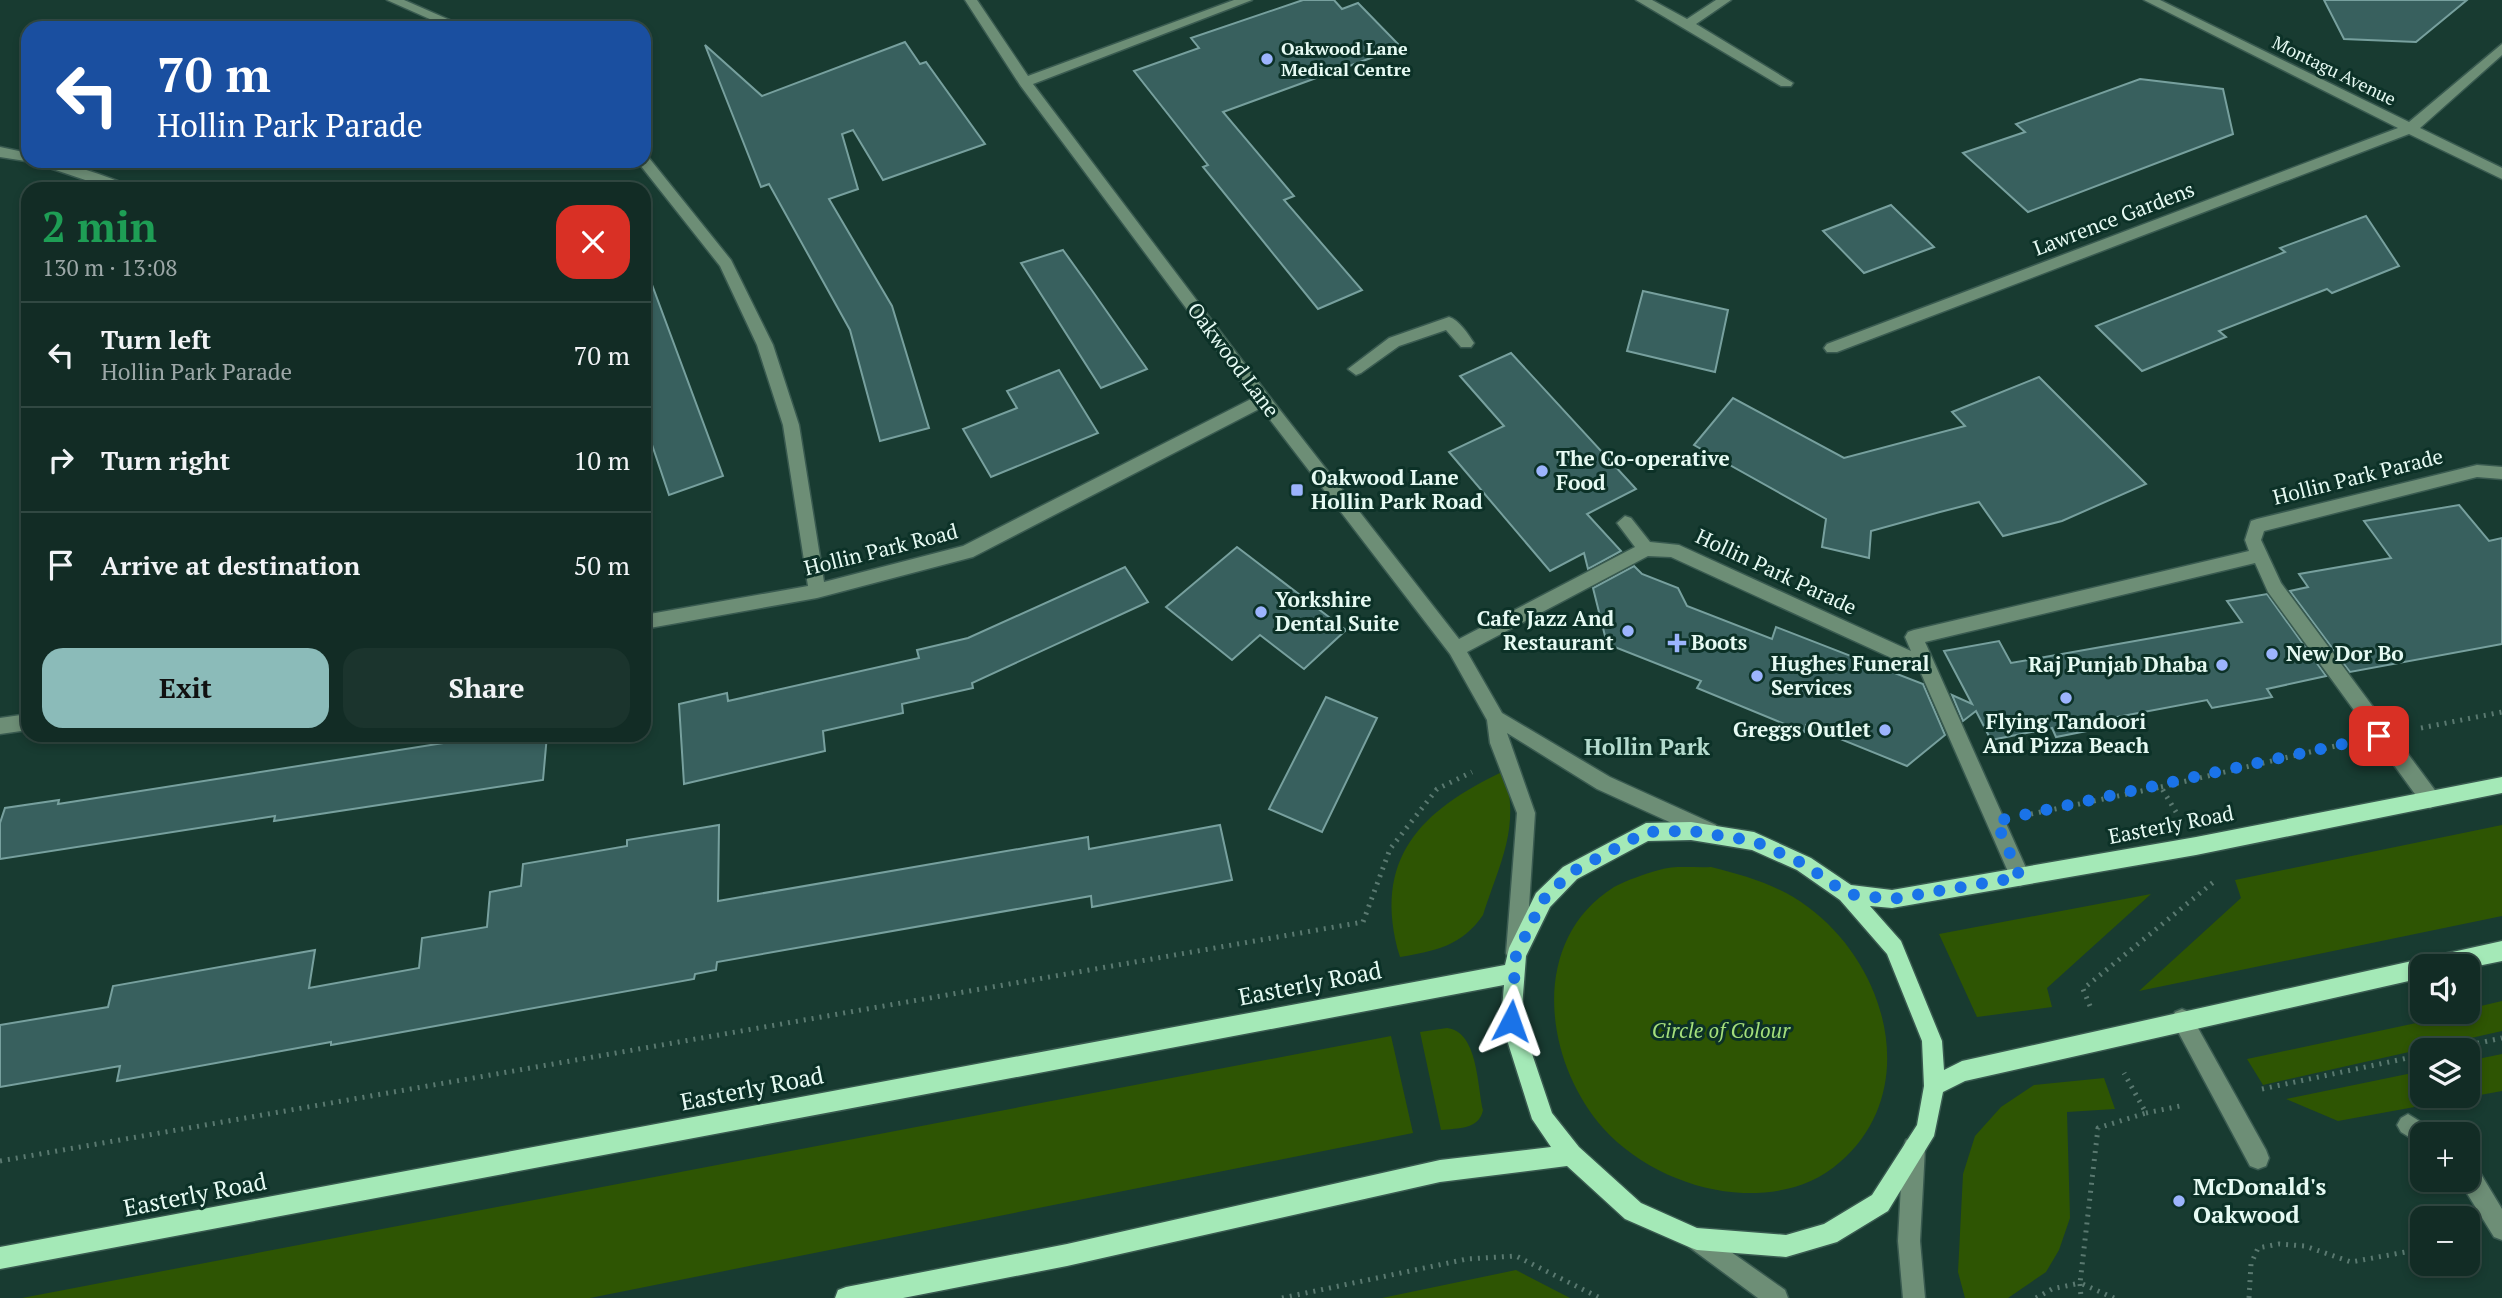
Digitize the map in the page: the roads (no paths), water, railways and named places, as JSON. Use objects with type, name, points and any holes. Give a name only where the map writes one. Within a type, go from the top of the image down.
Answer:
[{"type":"main road","name":"Easterly Road","points":[[1847,894],[1892,899],[2196,846],[2502,785]]},
{"type":"main road","name":"Easterly Road","points":[[1691,831],[1722,836],[1754,841],[1804,864],[1847,894],[1894,948],[1931,1041],[1934,1086],[1927,1129],[1880,1203],[1829,1234],[1786,1245],[1697,1239],[1633,1211],[1571,1155],[1543,1119],[1511,1021],[1516,964],[1543,900],[1570,873],[1646,832],[1691,831]]},
{"type":"main road","points":[[2480,956],[2502,951]]},
{"type":"main road","name":"Easterly Road","points":[[0,1258],[1516,964]]},
{"type":"main road","points":[[1934,1086],[1962,1071],[2182,1019],[2410,971]]},
{"type":"main road","points":[[846,1298],[1067,1255],[1440,1171],[1571,1155]]},
{"type":"street","points":[[393,0],[445,21]]},
{"type":"street","name":"Oakwood Lane","points":[[971,0],[1025,82],[1263,400],[1456,649],[1496,719],[1499,743],[1526,813],[1516,964]]},
{"type":"street","points":[[1025,82],[1247,0]]},
{"type":"street","points":[[1642,0],[1786,83]]},
{"type":"street","points":[[1687,24],[1726,0]]},
{"type":"street","name":"Montagu Avenue","points":[[2150,0],[2502,174]]},
{"type":"street","points":[[2411,128],[2502,48]]},
{"type":"street","name":"Lawrence Gardens","points":[[1832,348],[2411,128]]},
{"type":"street","points":[[0,152],[21,156]]},
{"type":"street","points":[[64,168],[108,182]]},
{"type":"street","points":[[650,168],[726,264],[765,345],[791,425],[817,591]]},
{"type":"street","points":[[1356,369],[1394,342],[1449,323],[1466,343]]},
{"type":"street","name":"Hollin Park Road","points":[[651,621],[817,591],[967,552],[1263,400]]},
{"type":"street","name":"Hollin Park Parade","points":[[2430,799],[2274,587],[2253,540],[2257,526],[2477,471],[2502,473]]},
{"type":"street","points":[[1456,649],[1646,548],[1625,523]]},
{"type":"street","name":"Hollin Park Parade","points":[[1646,548],[1673,550],[1927,666]]},
{"type":"street","points":[[2020,877],[1914,638],[2260,555]]},
{"type":"street","points":[[1496,719],[1522,730],[1569,764],[1616,790],[1722,836]]},
{"type":"street","points":[[0,726],[21,723]]},
{"type":"street","points":[[2182,1019],[2258,1158]]},
{"type":"street","points":[[1914,1148],[1909,1241],[1914,1298]]},
{"type":"street","points":[[2479,1192],[2502,1229]]},
{"type":"street","points":[[1697,1239],[1777,1298]]},
{"type":"place","name":"Oakwood Lane Medical Centre","points":[[1267,59]]},
{"type":"place","name":"The Co-operative Food","points":[[1542,471]]},
{"type":"place","name":"Oakwood Lane Hollin Park Road","points":[[1297,490]]},
{"type":"place","name":"Yorkshire Dental Suite","points":[[1261,612]]},
{"type":"place","name":"Cafe Jazz And Restaurant","points":[[1628,631]]},
{"type":"place","name":"Boots","points":[[1677,643]]},
{"type":"place","name":"New Dor Bo","points":[[2272,654]]},
{"type":"place","name":"Raj Punjab Dhaba","points":[[2222,665]]},
{"type":"place","name":"Hughes Funeral Services","points":[[1757,676]]},
{"type":"place","name":"Flying Tandoori And Pizza Beach","points":[[2066,698]]},
{"type":"place","name":"Greggs Outlet","points":[[1885,730]]},
{"type":"place","name":"McDonald's Oakwood","points":[[2179,1201]]},
{"type":"district","name":"Hollin Park","points":[[1647,747]]},
{"type":"park label","name":"Circle of Colour","points":[[1721,1031]]}]
